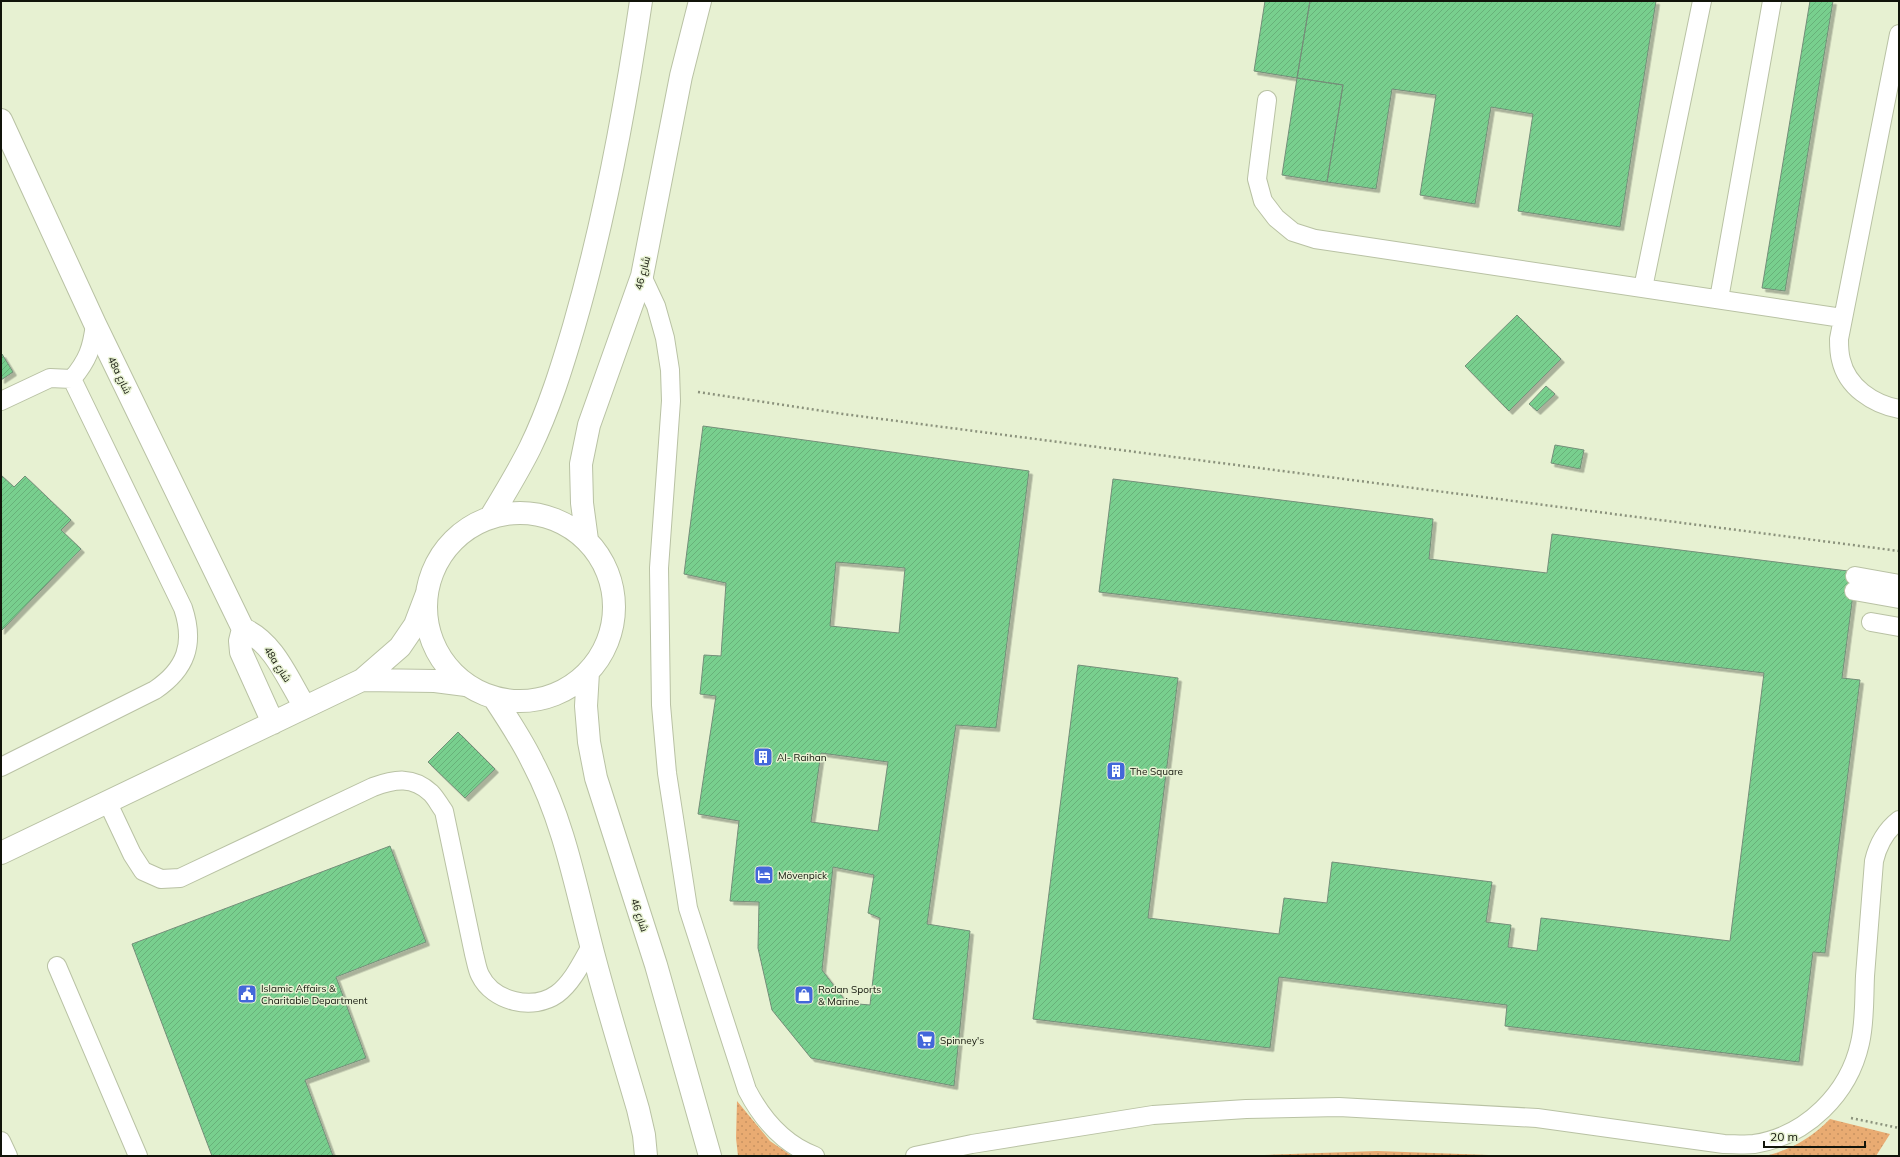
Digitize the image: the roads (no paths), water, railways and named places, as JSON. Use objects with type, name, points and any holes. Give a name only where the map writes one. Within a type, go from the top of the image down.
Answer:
[{"type":"street","points":[[490,518],[531,447],[561,370],[592,266],[615,158],[641,1]]},
{"type":"street","name":"شارع 46","points":[[587,540],[582,503],[581,464],[589,425],[642,276],[681,76],[700,1]]},
{"type":"street","name":"48a شارع","points":[[1,120],[95,324],[243,629],[254,634],[267,646],[305,707]]},
{"type":"street","points":[[1,853],[362,680],[400,647],[415,625],[426,596],[433,570],[447,548],[466,530],[490,518],[516,513],[542,515],[566,525],[587,540],[604,564],[613,592],[613,621],[605,648],[588,672],[572,686],[554,695],[534,700],[514,701],[494,698],[466,685],[435,681],[362,680]]},
{"type":"street","points":[[426,596],[426,621],[434,646],[447,667],[466,685]]},
{"type":"street","points":[[243,629],[240,641],[241,652],[272,722]]},
{"type":"street","name":"شارع 46","points":[[588,672],[586,706],[589,742],[596,778],[656,965],[710,1156]]},
{"type":"street","points":[[494,698],[515,730],[534,764],[567,850],[591,946],[639,1115],[644,1136],[646,1156]]},
{"type":"lane","points":[[1642,288],[1702,1]]},
{"type":"lane","points":[[1719,299],[1772,1]]},
{"type":"lane","points":[[1899,34],[1838,339],[1841,361],[1851,382],[1867,397],[1888,407],[1899,409]]},
{"type":"lane","points":[[1268,100],[1256,179],[1263,201],[1276,218],[1293,232],[1314,239],[1842,318]]},
{"type":"lane","points":[[642,276],[656,306],[665,338],[670,370],[671,401],[659,568],[661,705],[667,773],[688,908],[747,1090],[757,1110],[772,1128],[789,1142],[815,1156]]},
{"type":"lane","points":[[72,379],[85,363],[93,344],[95,324]]},
{"type":"lane","points":[[1,401],[50,378],[72,379]]},
{"type":"lane","points":[[1,768],[166,683],[176,673],[184,661],[188,648],[188,621],[183,608],[72,379]]},
{"type":"lane","points":[[1899,584],[1854,584],[1899,600]]},
{"type":"lane","points":[[1871,622],[1899,627]]},
{"type":"lane","points":[[107,801],[132,854],[143,871],[161,879],[180,878],[373,787],[393,780],[414,782],[432,793],[444,811],[474,954],[480,975],[494,992],[514,1002],[536,1002],[557,994],[572,977],[591,946]]},
{"type":"lane","points":[[915,1156],[972,1144],[1153,1115],[1246,1109],[1339,1106],[1538,1118],[1724,1144],[1755,1144],[1781,1136],[1803,1125],[1822,1111],[1834,1098],[1851,1072],[1860,1042],[1874,861],[1878,845],[1886,832],[1899,820]]},
{"type":"lane","points":[[57,966],[138,1156]]},
{"type":"lane","points":[[1,1141],[8,1156]]},
{"type":"place","name":"Al- Raihan","points":[[763,757]]},
{"type":"place","name":"The Square","points":[[1116,771]]},
{"type":"place","name":"Mövenpick","points":[[764,875]]},
{"type":"place","name":"Islamic Affairs & Charitable Department","points":[[247,994]]},
{"type":"place","name":"Rodan Sports & Marine","points":[[804,995]]},
{"type":"place","name":"Spinney's","points":[[926,1040]]}]
